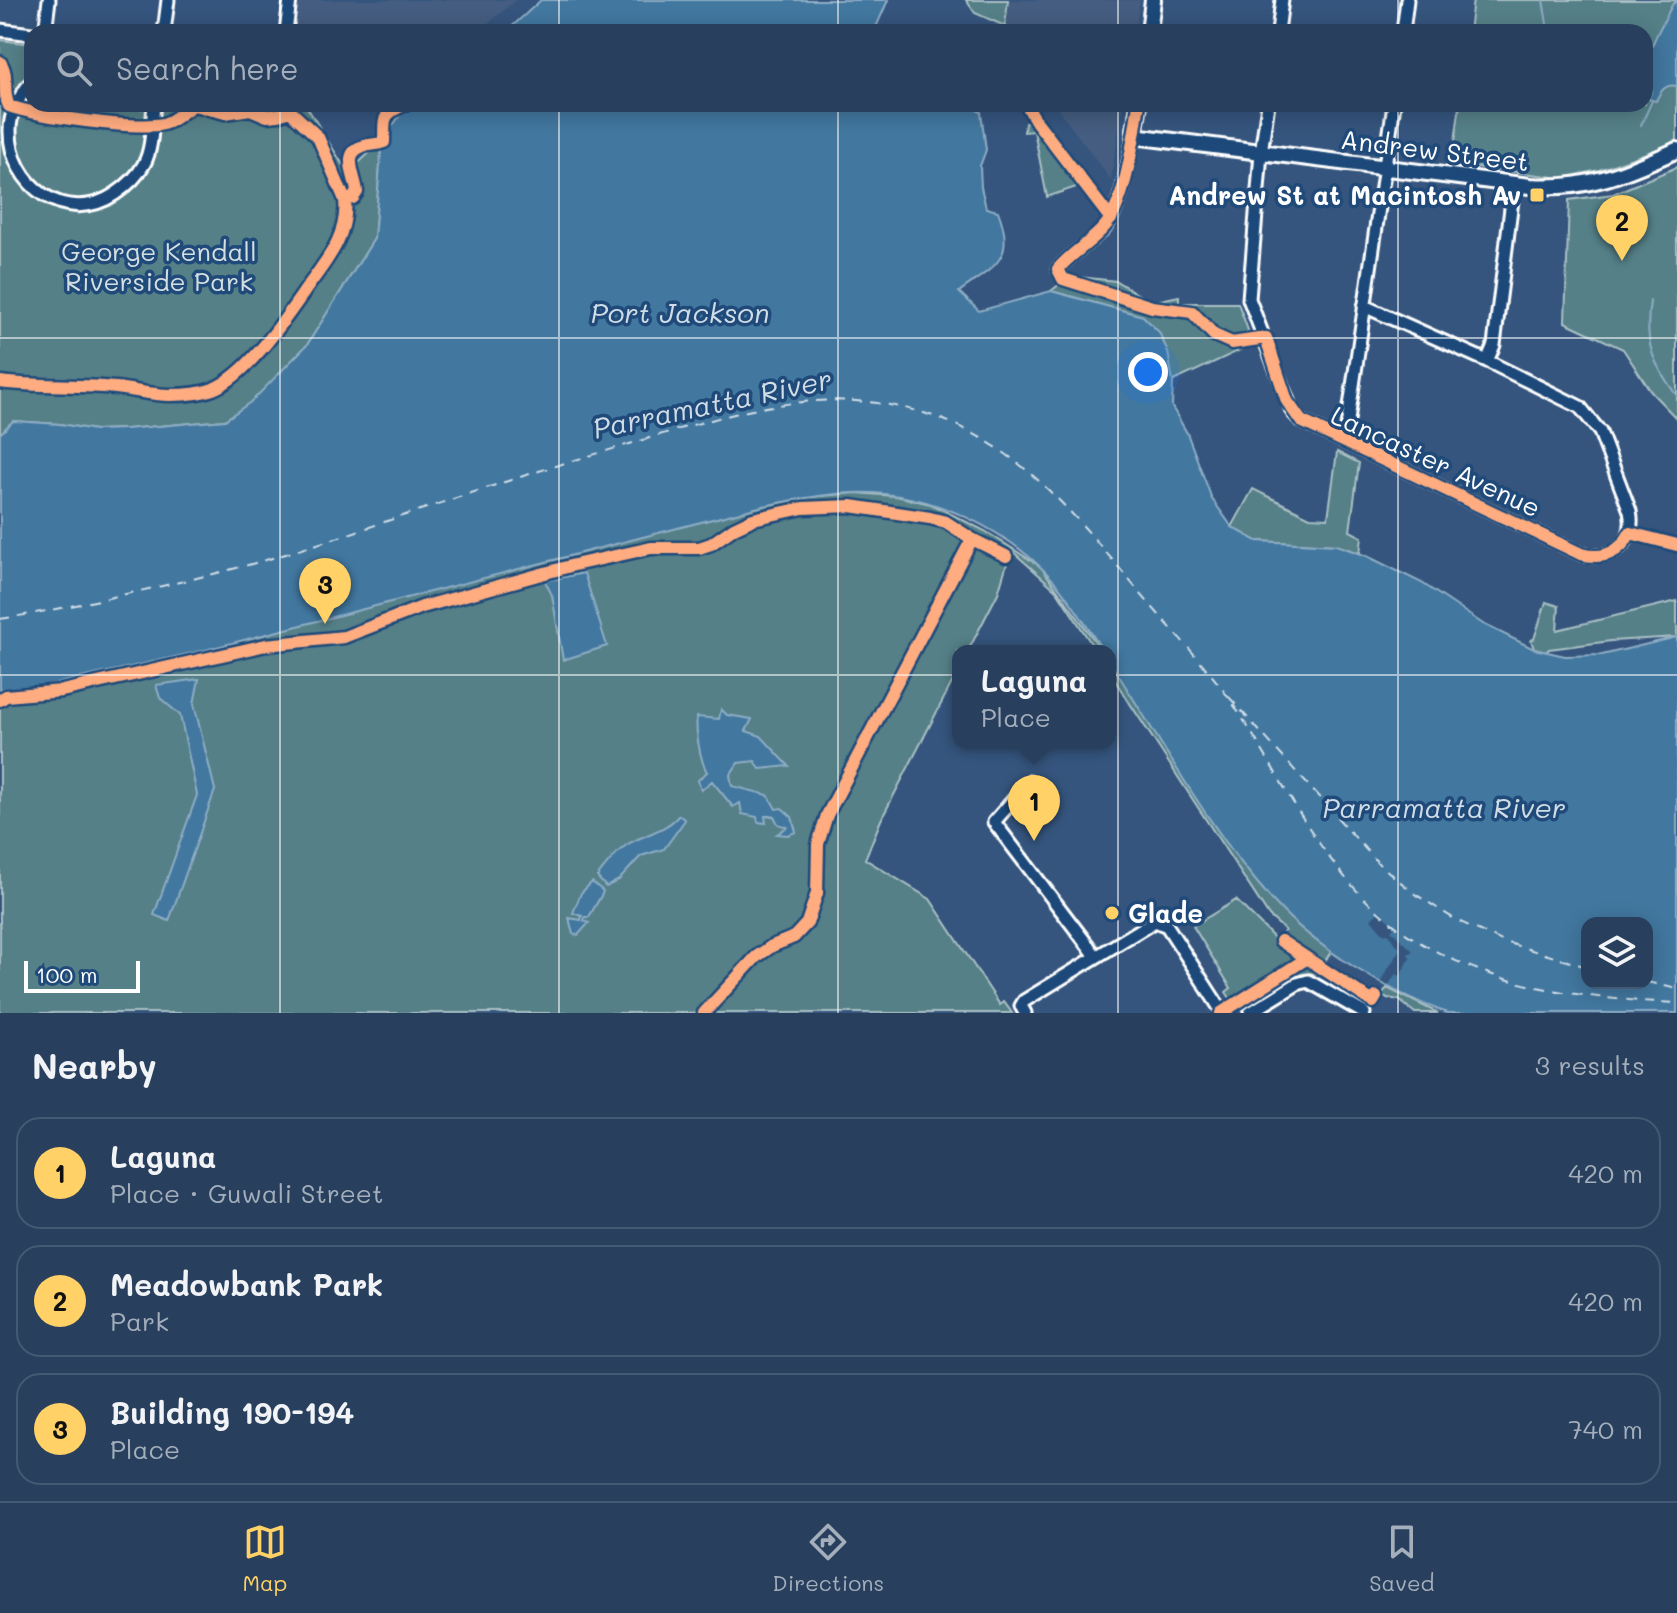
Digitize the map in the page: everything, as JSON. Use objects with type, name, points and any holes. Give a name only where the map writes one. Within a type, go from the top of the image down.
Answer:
[{"type":"main road","points":[[1150,24],[1153,0]]},
{"type":"main road","points":[[1134,136],[1138,112]]},
{"type":"main road","name":"Andrew Street","points":[[1134,136],[1560,188],[1585,185],[1677,150]]},
{"type":"street","points":[[46,24],[49,0]]},
{"type":"street","points":[[165,24],[168,0]]},
{"type":"street","points":[[287,24],[290,0]]},
{"type":"street","points":[[1279,24],[1282,0]]},
{"type":"street","points":[[1404,24],[1407,0]]},
{"type":"street","points":[[0,30],[24,33]]},
{"type":"street","points":[[24,93],[14,108],[10,128],[11,148],[26,182],[56,203],[73,206],[91,205],[109,198],[137,176],[146,161],[153,112]]},
{"type":"street","name":"Lancaster Avenue","points":[[1267,112],[1249,299],[1292,411],[1301,421],[1581,554],[1605,556],[1625,543],[1633,522],[1630,511],[1600,432],[1590,417],[1580,407],[1487,361]]},
{"type":"street","points":[[1345,441],[1393,112]]},
{"type":"street","points":[[1058,269],[1111,219],[1134,136]]},
{"type":"street","points":[[1364,306],[1487,361],[1494,345],[1514,184]]},
{"type":"street","points":[[1029,782],[994,822],[1096,956]]},
{"type":"street","points":[[1024,1007],[1151,922],[1162,922],[1223,1013]]},
{"type":"street","points":[[1250,1013],[1304,981],[1316,984],[1364,1013]]},
{"type":"shaded area","points":[[299,0],[516,0],[488,24],[296,24]]},
{"type":"shaded area","points":[[976,0],[1140,0],[1136,24],[994,24]]},
{"type":"shaded area","points":[[1060,112],[1122,112],[1111,180]]},
{"type":"green space","points":[[966,0],[1008,0],[1005,24],[975,13]]},
{"type":"green space","points":[[1473,0],[1677,0],[1677,142],[1599,170],[1562,178],[1452,164],[1459,112],[1653,112],[1653,24],[1470,24]]},
{"type":"green space","name":"George Kendall Riverside Park","points":[[0,40],[24,43],[24,112],[310,112],[348,173],[382,141],[374,239],[307,345],[257,397],[310,345],[376,239],[385,148],[405,112],[504,112],[463,178],[433,261],[455,300],[481,373],[465,393],[429,410],[320,436],[183,485],[0,512],[0,443],[15,426],[60,429],[93,436],[123,434],[226,421],[247,405],[225,420],[95,430],[13,421],[0,434]]},
{"type":"green space","points":[[1033,120],[1082,185],[1047,197],[1034,131],[1024,132],[1025,123]]},
{"type":"green space","points":[[1677,167],[1677,419],[1652,393],[1623,349],[1565,322],[1569,200],[1613,194]]},
{"type":"green space","points":[[1070,276],[1116,281],[1151,302],[1179,296],[1179,303],[1238,303],[1253,344],[1172,382],[1143,316],[1051,291]]},
{"type":"green space","points":[[1337,452],[1359,463],[1350,531],[1362,537],[1360,553],[1336,545],[1257,541],[1232,527],[1253,489],[1310,517],[1328,518]]},
{"type":"green space","points":[[856,493],[896,496],[931,504],[985,531],[1041,567],[1098,645],[1092,645],[1057,591],[1011,550],[998,593],[971,645],[952,645],[952,683],[881,820],[865,859],[930,899],[1000,1005],[1004,1002],[1012,1013],[0,1013],[0,692],[46,686],[809,497]]},
{"type":"green space","points":[[1677,601],[1677,637],[1611,641],[1549,649],[1546,652],[1534,649],[1531,640],[1534,639],[1546,602],[1559,606],[1557,630]]},
{"type":"green space","points":[[1116,670],[1301,927],[1332,950],[1317,974],[1292,976],[1274,984],[1238,1010],[1226,992],[1231,988],[1193,926],[1236,900],[1277,941],[1285,930],[1269,916],[1116,682]]},
{"type":"green space","points":[[1387,988],[1438,1013],[1415,1013],[1399,1000],[1381,997]]},
{"type":"water","points":[[541,0],[888,0],[878,24],[515,24]]},
{"type":"water","points":[[1677,0],[1677,86],[1666,87],[1656,101],[1653,100],[1653,43]]},
{"type":"water","name":"Port Jackson","points":[[402,112],[981,112],[986,150],[980,166],[981,187],[986,208],[998,211],[1005,241],[999,260],[992,268],[959,292],[979,311],[1051,291],[1143,316],[1159,332],[1168,352],[1173,382],[1172,407],[1187,433],[1212,499],[1232,527],[1257,541],[1336,545],[1367,556],[1422,583],[1483,624],[1534,649],[1565,656],[1602,655],[1677,637],[1677,1013],[1447,1013],[1377,981],[1331,952],[1273,901],[1228,845],[1116,672],[1116,645],[1099,645],[1054,581],[1013,544],[963,516],[908,498],[853,493],[763,506],[201,651],[46,686],[0,689],[0,434],[13,421],[95,430],[225,420],[252,401],[307,345],[374,239],[382,141]]},
{"type":"water","points":[[584,573],[607,646],[563,660],[552,595],[545,581]]},
{"type":"water","points":[[199,679],[194,704],[215,790],[169,921],[154,915],[197,795],[180,715],[160,698],[156,685]]},
{"type":"water","points":[[721,709],[727,715],[752,719],[746,731],[761,736],[789,766],[760,769],[755,761],[738,763],[730,775],[732,786],[768,795],[776,809],[782,808],[792,817],[796,832],[777,834],[787,827],[778,824],[774,816],[765,816],[766,823],[758,822],[757,817],[742,814],[740,803],[733,807],[712,781],[701,790],[698,780],[707,772],[699,745],[697,717],[719,719]]},
{"type":"water","points":[[679,815],[685,820],[664,849],[641,856],[619,880],[606,887],[597,877],[623,847],[662,829]]},
{"type":"water","points":[[592,882],[603,891],[602,894],[589,917],[585,917],[584,921],[589,923],[578,935],[573,934],[569,918],[581,920],[582,916],[573,913],[581,893]]},
{"type":"pier","points":[[1380,911],[1394,927],[1391,930],[1413,951],[1408,954],[1410,958],[1400,976],[1396,974],[1388,986],[1381,981],[1400,949],[1388,933],[1384,934],[1371,919]]},
{"type":"waterway","points":[[1543,0],[1547,24]]},
{"type":"waterway","points":[[1641,125],[1647,112]]},
{"type":"waterway","points":[[1650,301],[1648,329],[1652,352],[1661,373],[1677,396]]},
{"type":"ferry route","points":[[0,619],[252,564],[564,463],[730,415],[824,400],[904,408],[947,421],[985,440],[1019,464],[1081,523],[1223,690],[1328,856],[1381,914],[1443,955],[1507,979],[1574,994],[1677,1003]]},
{"type":"ferry route","points":[[1229,697],[1379,864],[1415,894],[1456,920],[1502,941],[1581,965]]},
{"type":"ferry route","points":[[1653,983],[1677,989]]},
{"type":"cycle path","points":[[0,62],[9,106],[24,110]]},
{"type":"cycle path","points":[[33,112],[109,124],[149,125],[168,123],[184,112]]},
{"type":"cycle path","points":[[221,112],[231,112]]},
{"type":"cycle path","points":[[257,112],[267,116],[287,112]]},
{"type":"cycle path","points":[[0,382],[116,388],[163,395],[192,394],[226,382],[252,360],[334,249],[343,226],[345,200],[318,137],[291,112]]},
{"type":"cycle path","points":[[345,200],[353,198],[357,192],[351,166],[353,154],[364,146],[384,142],[385,122],[391,112]]},
{"type":"cycle path","points":[[1031,112],[1111,219]]},
{"type":"cycle path","points":[[1138,112],[1128,168],[1118,202],[1105,226],[1058,269],[1063,279],[1152,307],[1192,312],[1214,335],[1232,343],[1266,338],[1287,401],[1301,421],[1581,554],[1597,556],[1610,553],[1621,546],[1630,533],[1677,545]]},
{"type":"cycle path","points":[[0,700],[6,696],[62,691],[266,645],[344,637],[422,607],[574,565],[651,548],[699,548],[753,519],[803,508],[851,506],[930,518],[946,522],[1006,556]]},
{"type":"cycle path","points":[[704,1013],[756,957],[794,937],[807,923],[817,893],[818,844],[827,815],[972,539]]},
{"type":"cycle path","points":[[1281,941],[1373,1002],[1376,997]]},
{"type":"cycle path","points":[[1221,1013],[1306,959]]},
{"type":"place","name":"Andrew St at Macintosh Av","points":[[1537,195]]},
{"type":"place","name":"Meadowbank Park","points":[[1622,261]]},
{"type":"place","name":"Building 190-194","points":[[325,624]]},
{"type":"place","name":"Laguna","points":[[1034,841]]},
{"type":"place","name":"Glade","points":[[1112,913]]},
{"type":"water label","name":"Parramatta River","points":[[712,403]]},
{"type":"water label","name":"Parramatta River","points":[[1444,807]]}]
